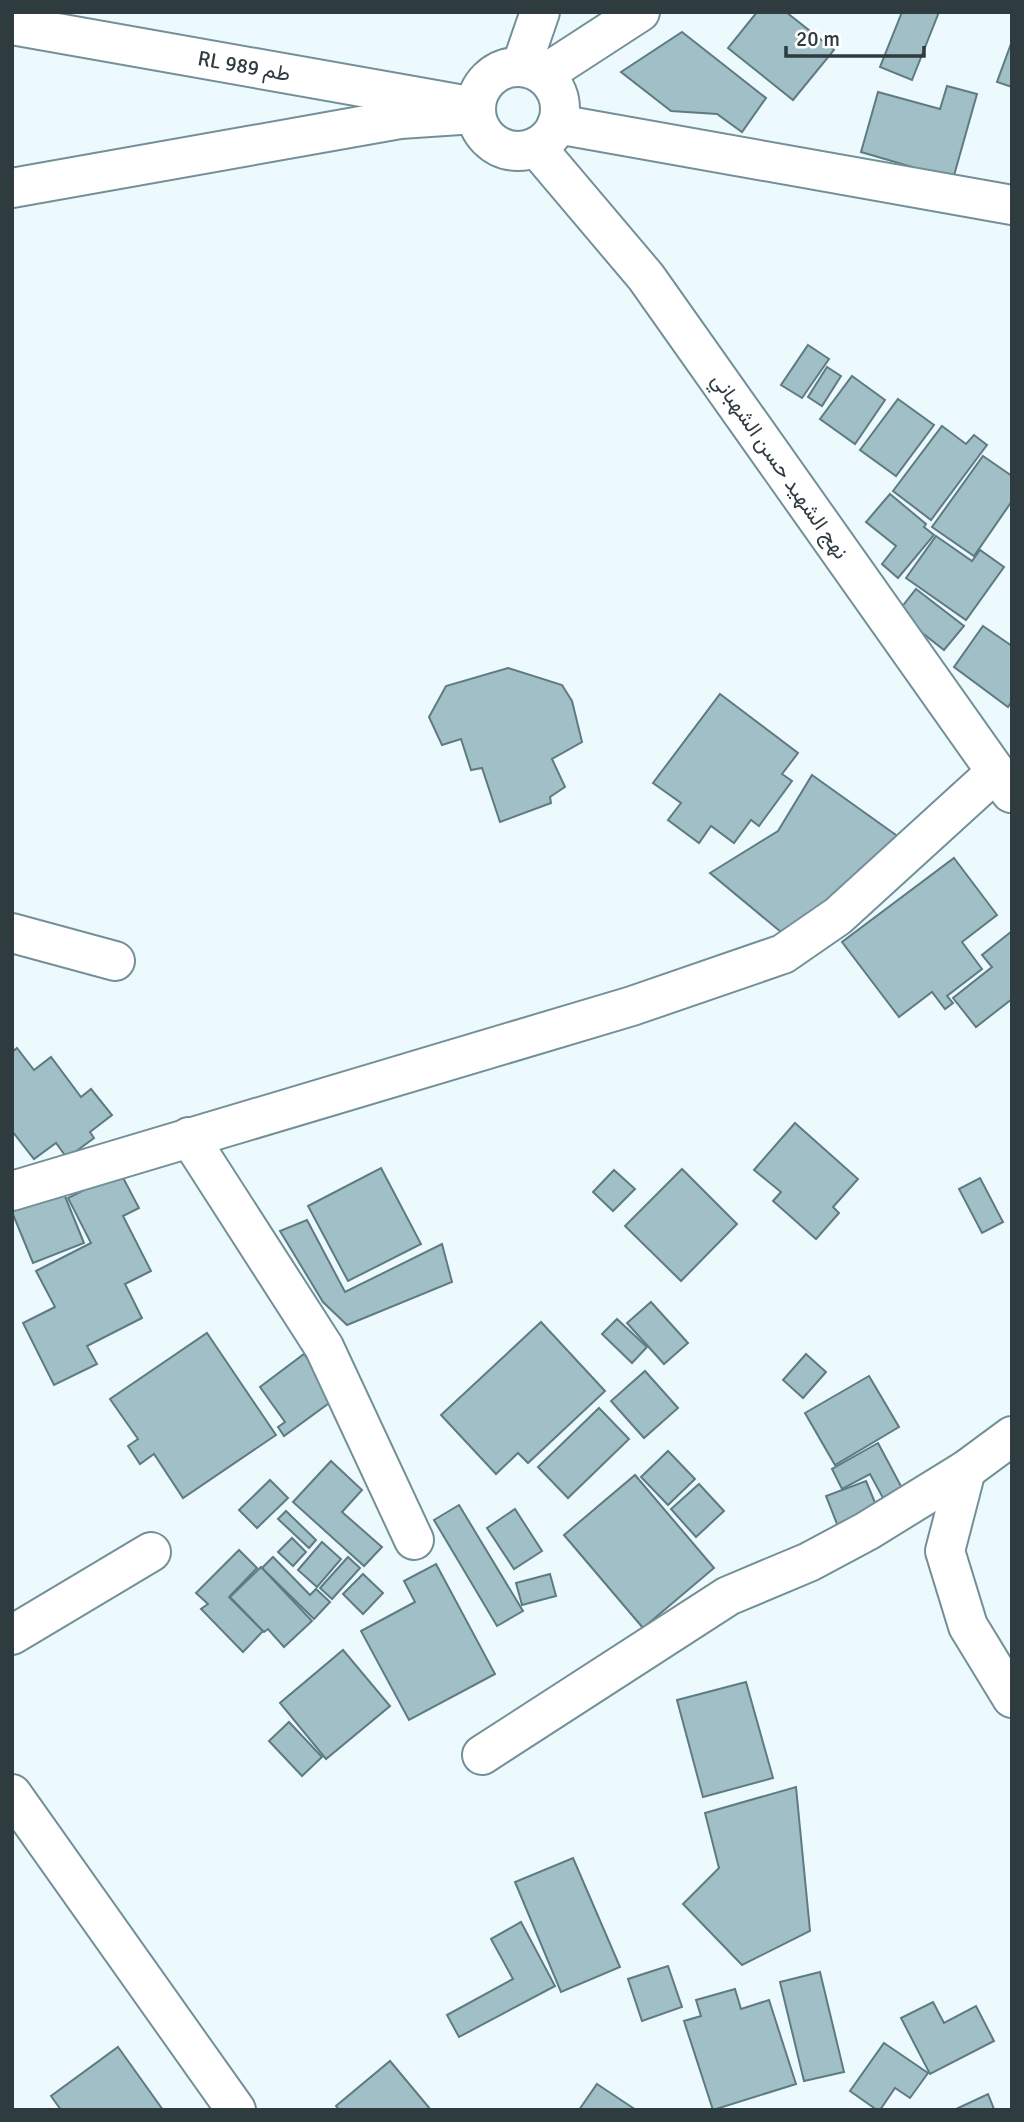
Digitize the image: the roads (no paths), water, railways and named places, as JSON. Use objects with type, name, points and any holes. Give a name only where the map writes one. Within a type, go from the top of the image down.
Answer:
[{"type":"street","points":[[532,71],[540,12]]},
{"type":"street","points":[[532,71],[640,12]]},
{"type":"street","name":"RL طم 989","points":[[12,25],[475,111]]},
{"type":"street","points":[[546,136],[560,111],[559,97],[532,71],[508,67],[484,82],[475,111],[486,137],[509,150],[546,136],[1012,205]]},
{"type":"street","points":[[12,188],[400,119],[475,111]]},
{"type":"street","name":"نهج الشهيد حسن الشهباني","points":[[546,136],[1004,783]]},
{"type":"street","points":[[12,1191],[632,1006],[783,954],[838,916],[1004,783]]},
{"type":"street","points":[[12,933],[115,961]]},
{"type":"street","points":[[190,1138],[324,1347],[414,1540]]},
{"type":"street","points":[[482,1755],[728,1596],[821,1556],[966,1470],[1012,1436]]},
{"type":"street","points":[[966,1470],[945,1552],[968,1626],[1012,1698]]},
{"type":"street","points":[[12,1635],[151,1552]]},
{"type":"street","points":[[12,1794],[236,2110]]}]
